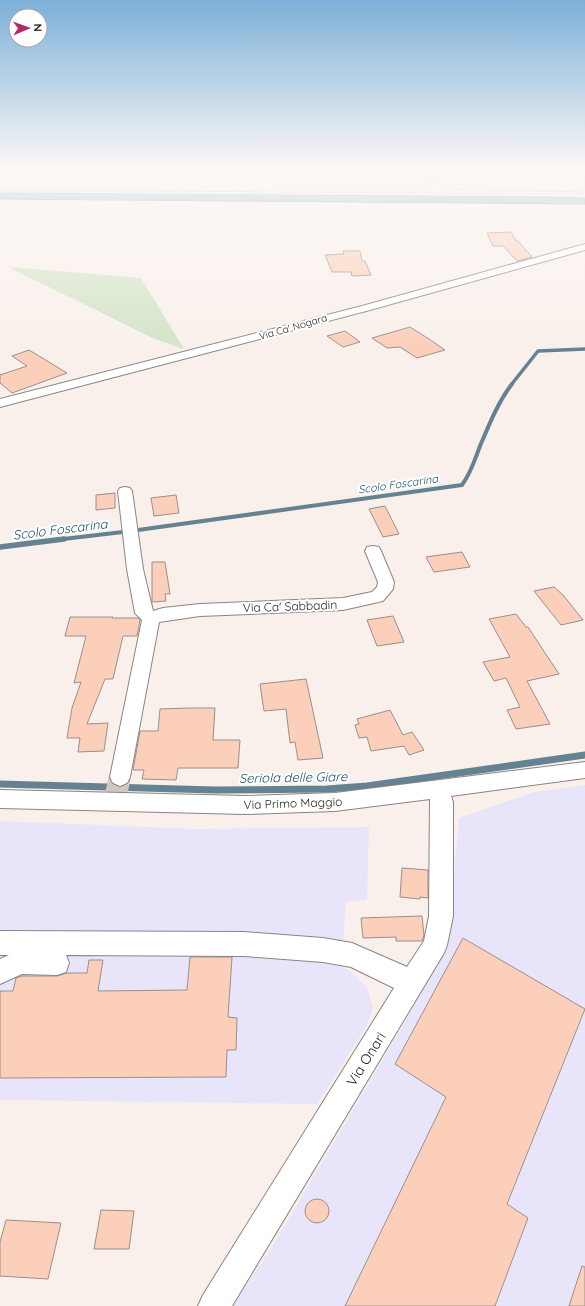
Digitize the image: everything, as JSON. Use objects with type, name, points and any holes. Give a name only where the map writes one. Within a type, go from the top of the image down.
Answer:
[{"type":"street","name":"Via Ca' Nogara","points":[[0,403],[236,343],[350,311],[438,290],[585,247]]},
{"type":"street","points":[[117,791],[151,618],[144,613],[134,569],[125,491]]},
{"type":"street","name":"Via Ca' Sabbadin","points":[[151,618],[163,614],[200,610],[343,604],[377,597],[385,589],[386,582],[373,551]]},
{"type":"street","name":"Via Primo Maggio","points":[[0,799],[117,791],[245,806],[335,802],[585,770]]},
{"type":"street","name":"Via Onari","points":[[214,1306],[412,985],[435,945],[441,916],[442,802],[438,790]]},
{"type":"street","points":[[0,943],[244,944],[323,950],[352,955],[395,974],[412,985]]},
{"type":"street","points":[[0,972],[20,962],[57,963]]},
{"type":"shaded area","points":[[585,785],[585,1306],[232,1306],[270,1250],[406,1020],[448,941],[459,818],[534,792]]},
{"type":"shaded area","points":[[0,821],[197,829],[369,827],[367,900],[346,902],[343,943],[0,935]]},
{"type":"shaded area","points":[[0,952],[285,957],[335,964],[350,971],[367,987],[373,1008],[367,1026],[317,1104],[0,1100]]},
{"type":"green space","points":[[8,267],[141,278],[184,349],[155,339]]},
{"type":"building","points":[[511,232],[516,241],[518,241],[532,257],[517,261],[503,246],[493,246],[487,233]]},
{"type":"building","points":[[343,251],[360,251],[362,261],[365,261],[371,275],[352,276],[351,272],[332,272],[325,255],[344,254]]},
{"type":"building","points":[[410,327],[445,350],[417,358],[400,347],[387,348],[372,338]]},
{"type":"building","points":[[345,331],[360,342],[343,347],[327,336]]},
{"type":"building","points":[[29,350],[67,373],[12,393],[0,383],[0,375],[27,366],[12,356]]},
{"type":"building","points":[[115,493],[115,508],[96,510],[96,495]]},
{"type":"building","points":[[176,495],[179,513],[154,516],[151,498]]},
{"type":"building","points":[[385,506],[399,534],[383,537],[369,509]]},
{"type":"building","points":[[462,552],[470,567],[434,572],[426,557]]},
{"type":"building","points":[[152,562],[165,562],[170,594],[165,594],[166,601],[152,602]]},
{"type":"building","points":[[554,587],[563,595],[583,620],[561,625],[534,591]]},
{"type":"building","points":[[516,614],[526,627],[528,627],[559,674],[527,681],[550,724],[516,729],[507,710],[520,707],[506,678],[494,681],[483,662],[510,657],[489,619]]},
{"type":"building","points":[[393,616],[404,642],[377,646],[367,620]]},
{"type":"building","points":[[70,617],[138,618],[140,620],[137,636],[123,636],[113,679],[105,679],[87,724],[108,723],[104,751],[78,752],[80,738],[67,738],[72,708],[81,682],[74,683],[86,636],[65,636]]},
{"type":"building","points":[[306,679],[323,758],[298,760],[295,742],[290,743],[286,709],[264,711],[260,684]]},
{"type":"building","points":[[215,708],[213,740],[240,740],[238,768],[178,768],[176,780],[142,779],[144,770],[133,770],[140,731],[158,731],[160,709]]},
{"type":"building","points":[[390,710],[403,735],[412,732],[424,750],[409,755],[404,746],[371,751],[367,737],[359,738],[355,725],[359,724],[357,719]]},
{"type":"building","points":[[402,868],[428,870],[428,898],[420,897],[420,899],[400,897]]},
{"type":"building","points":[[422,916],[424,935],[422,941],[396,941],[396,937],[363,938],[361,918]]},
{"type":"building","points":[[463,938],[585,1009],[507,1204],[528,1218],[495,1306],[345,1306],[446,1097],[395,1064]]},
{"type":"building","points":[[190,957],[232,957],[228,1017],[237,1018],[236,1050],[227,1050],[226,1077],[0,1078],[0,991],[13,991],[16,978],[22,976],[57,976],[67,973],[87,973],[89,960],[103,960],[98,991],[187,990]]},
{"type":"building","points":[[317,1199],[326,1202],[329,1211],[326,1220],[317,1223],[308,1220],[305,1211],[308,1202]]},
{"type":"building","points":[[101,1210],[134,1211],[129,1249],[94,1249]]},
{"type":"building","points":[[6,1220],[61,1223],[48,1279],[0,1276],[0,1242]]},
{"type":"building","points":[[582,1266],[585,1267],[585,1306],[569,1306]]},
{"type":"waterway","name":"Scolo Foscarina","points":[[511,385],[538,351],[585,349]]},
{"type":"waterway","name":"Scolo Foscarina","points":[[138,530],[462,485],[470,471],[494,414],[502,398],[512,384]]},
{"type":"waterway","name":"Scolo Foscarina","points":[[55,540],[123,532]]},
{"type":"waterway","name":"Scolo Foscarina","points":[[0,547],[64,539]]},
{"type":"waterway","name":"Seriola delle Giare","points":[[0,784],[215,790],[327,789],[367,786],[585,755]]},
{"type":"tunnel","points":[[116,794],[120,777]]}]
